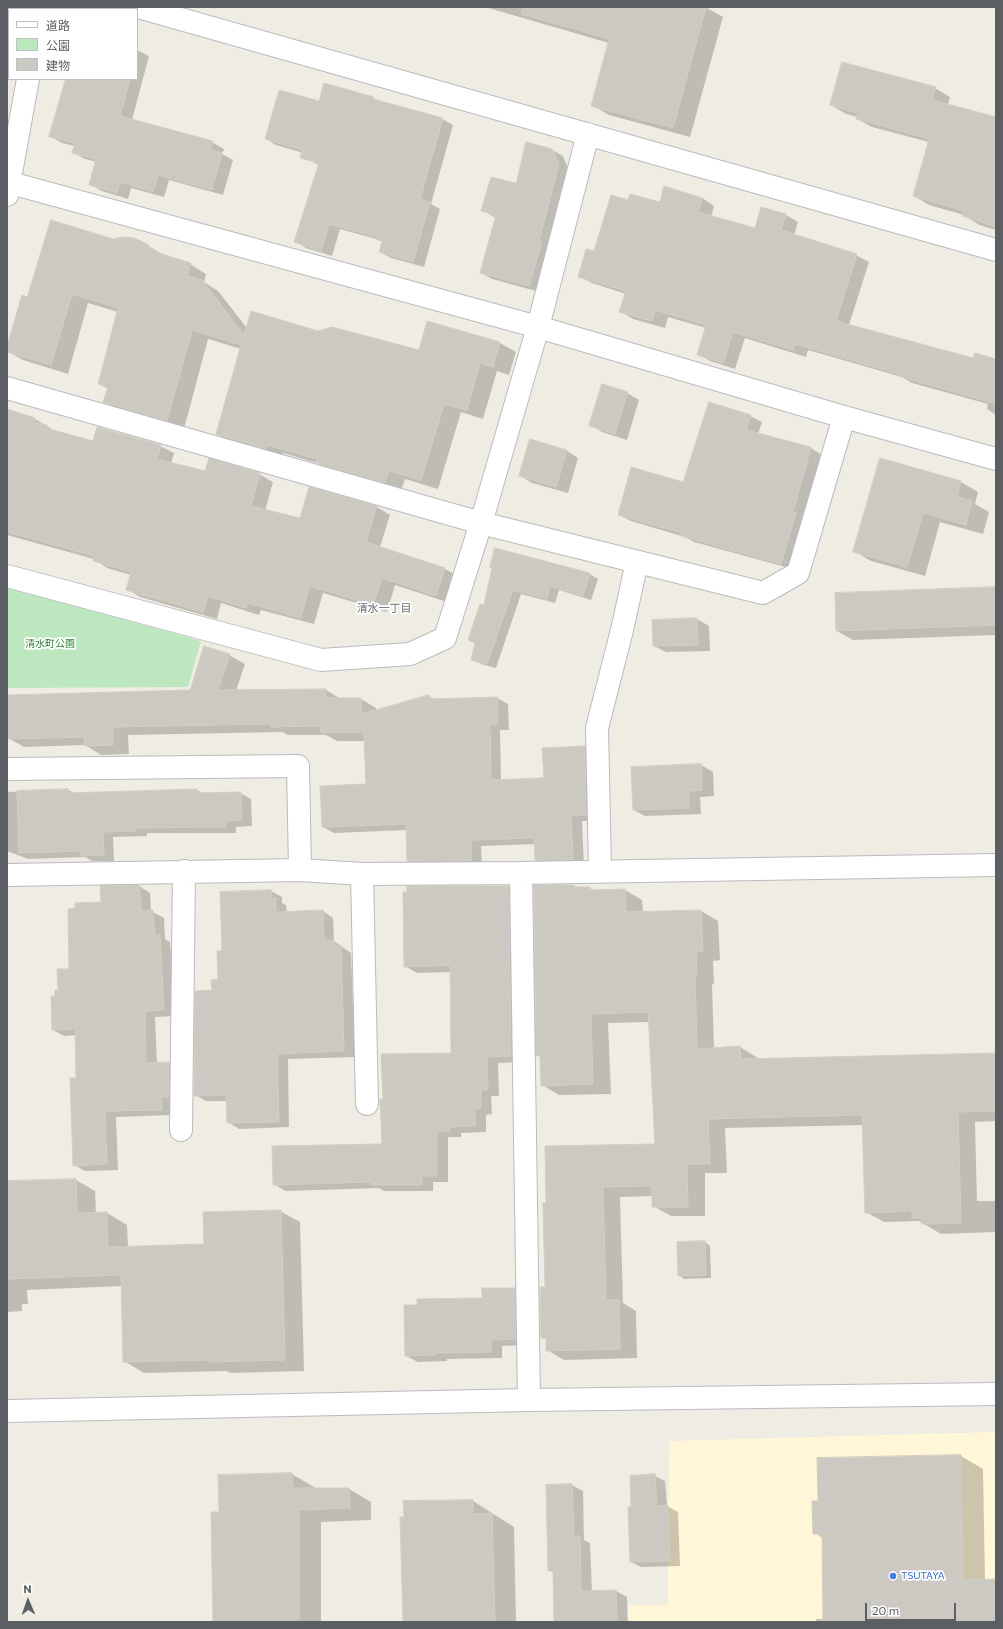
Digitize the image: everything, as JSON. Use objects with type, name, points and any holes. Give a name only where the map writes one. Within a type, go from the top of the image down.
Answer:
[{"type":"street","points":[[138,7],[996,250]]},
{"type":"street","points":[[28,80],[8,186],[538,327],[844,417],[996,459]]},
{"type":"street","points":[[7,576],[322,660],[410,654],[445,638],[481,523],[538,327],[588,134]]},
{"type":"street","points":[[7,388],[481,523],[763,593],[798,573],[844,417]]},
{"type":"street","points":[[600,870],[597,728],[622,630],[637,562]]},
{"type":"street","points":[[7,769],[298,766],[300,870]]},
{"type":"street","points":[[7,875],[300,870],[362,874],[521,873],[600,870],[996,865]]},
{"type":"street","points":[[181,1130],[184,871]]},
{"type":"street","points":[[521,873],[529,1400]]},
{"type":"street","points":[[362,874],[367,1104]]},
{"type":"street","points":[[7,1411],[529,1400],[996,1394]]},
{"type":"shaded area","points":[[996,1432],[996,1622],[627,1622],[627,1605],[668,1605],[669,1441]]},
{"type":"green space","name":"清水町公園","points":[[7,587],[201,641],[188,687],[7,688]]},
{"type":"building","points":[[523,7],[706,7],[673,128],[591,106],[609,39],[522,14]]},
{"type":"building","points":[[842,62],[936,87],[932,100],[996,117],[996,227],[962,216],[964,211],[913,196],[929,139],[856,119],[858,113],[830,105]]},
{"type":"building","points":[[66,80],[130,80],[120,116],[213,141],[210,149],[222,153],[212,190],[158,175],[153,192],[120,182],[117,193],[89,185],[96,159],[72,153],[75,143],[49,137]]},
{"type":"building","points":[[324,83],[374,97],[373,99],[443,118],[420,199],[430,202],[413,262],[379,252],[382,241],[377,240],[377,237],[329,224],[321,251],[294,242],[319,163],[300,158],[302,150],[265,139],[279,90],[319,101]]},
{"type":"building","points":[[526,142],[552,149],[559,164],[539,241],[542,242],[529,286],[480,273],[496,215],[481,211],[491,177],[516,183]]},
{"type":"building","points":[[664,186],[702,198],[698,212],[755,228],[761,207],[786,214],[781,230],[857,254],[836,321],[973,358],[975,353],[996,359],[996,404],[898,376],[899,374],[795,344],[793,350],[733,332],[723,363],[697,355],[706,325],[655,310],[652,321],[619,312],[626,291],[578,277],[586,249],[594,251],[611,195],[628,200],[630,194],[660,202]]},
{"type":"building","points":[[51,220],[113,239],[123,237],[134,238],[147,244],[155,252],[191,263],[187,276],[202,280],[244,335],[251,311],[318,331],[332,327],[419,350],[427,321],[500,342],[493,367],[480,363],[467,410],[444,404],[421,480],[389,471],[385,483],[316,463],[317,459],[267,445],[266,449],[216,434],[241,345],[192,330],[167,421],[103,402],[108,387],[98,384],[118,308],[72,294],[51,365],[7,352],[7,346],[22,295],[27,297]]},
{"type":"building","points":[[602,384],[628,392],[615,434],[589,426]]},
{"type":"building","points":[[709,402],[751,415],[746,430],[811,447],[793,512],[796,513],[781,564],[681,536],[682,533],[618,515],[631,467],[683,482]]},
{"type":"building","points":[[7,409],[35,418],[34,422],[47,425],[46,428],[93,441],[97,427],[161,445],[157,459],[205,471],[209,458],[260,473],[251,506],[300,518],[309,487],[377,506],[366,542],[445,568],[436,596],[382,578],[373,605],[309,586],[301,618],[247,603],[246,608],[208,596],[203,612],[126,590],[131,572],[93,561],[94,556],[7,532]]},
{"type":"building","points":[[530,439],[567,450],[556,487],[519,476]]},
{"type":"building","points":[[880,458],[961,481],[957,497],[972,501],[966,525],[923,513],[907,567],[853,552]]},
{"type":"building","points":[[495,548],[590,573],[583,596],[550,586],[547,599],[513,590],[487,664],[471,660],[475,643],[468,640],[480,604],[484,605],[492,568],[490,567]]},
{"type":"building","points":[[996,587],[996,625],[836,631],[835,593]]},
{"type":"building","points":[[697,618],[698,645],[653,646],[652,620]]},
{"type":"building","points":[[204,646],[230,654],[218,690],[326,689],[326,698],[361,698],[362,732],[321,733],[320,726],[271,727],[271,724],[113,727],[113,745],[85,746],[84,737],[7,739],[7,695],[190,690]]},
{"type":"building","points":[[429,695],[430,699],[498,697],[498,724],[490,724],[491,780],[544,777],[542,748],[585,746],[586,815],[571,815],[573,860],[535,860],[534,838],[471,840],[471,861],[407,861],[406,824],[322,827],[320,786],[366,784],[363,714]]},
{"type":"building","points":[[701,764],[702,790],[689,791],[689,808],[633,810],[631,767]]},
{"type":"building","points":[[68,789],[68,793],[197,789],[197,793],[241,792],[242,820],[226,821],[226,827],[136,828],[136,831],[103,832],[104,855],[81,856],[81,851],[19,853],[17,791]]},
{"type":"building","points":[[139,885],[141,911],[153,910],[155,935],[160,935],[164,1010],[145,1011],[146,1063],[169,1062],[169,1097],[161,1097],[162,1110],[105,1111],[107,1164],[73,1166],[70,1078],[76,1078],[75,1029],[52,1030],[51,996],[55,996],[55,990],[58,990],[57,969],[69,969],[68,909],[75,908],[75,903],[101,902],[100,886]]},
{"type":"building","points":[[534,885],[574,885],[574,887],[590,887],[590,890],[625,889],[626,912],[701,910],[703,951],[696,951],[697,975],[695,975],[697,1049],[740,1046],[741,1059],[996,1053],[996,1111],[958,1112],[961,1223],[922,1224],[922,1218],[912,1218],[912,1211],[865,1213],[862,1115],[708,1119],[710,1164],[687,1164],[688,1207],[652,1207],[652,1186],[603,1187],[606,1300],[619,1300],[620,1349],[546,1351],[546,1338],[541,1338],[540,1287],[545,1287],[543,1203],[546,1203],[545,1146],[655,1144],[648,1012],[591,1014],[593,1084],[541,1086],[540,1055],[536,1056]]},
{"type":"building","points":[[407,886],[509,886],[511,1056],[487,1057],[488,1090],[481,1090],[481,1108],[475,1109],[475,1126],[450,1127],[450,1131],[437,1131],[437,1176],[422,1176],[422,1185],[372,1185],[372,1182],[273,1185],[272,1146],[382,1144],[380,1099],[383,1099],[381,1054],[451,1053],[450,965],[404,967],[403,892],[407,892]]},
{"type":"building","points":[[271,890],[272,898],[276,898],[276,912],[323,910],[324,940],[334,940],[334,946],[341,945],[344,1051],[277,1054],[279,1122],[227,1123],[226,1095],[194,1096],[195,991],[212,990],[211,980],[218,979],[217,951],[222,951],[220,892]]},
{"type":"building","points":[[76,1179],[77,1213],[107,1212],[108,1247],[204,1244],[203,1212],[281,1210],[285,1360],[123,1362],[121,1275],[7,1279],[7,1181]]},
{"type":"building","points":[[705,1241],[706,1275],[678,1276],[677,1242]]},
{"type":"building","points":[[482,1288],[515,1288],[516,1339],[491,1340],[491,1352],[435,1353],[435,1355],[405,1356],[404,1305],[417,1305],[417,1299],[482,1298]]},
{"type":"building","name":"TSUTAYA","points":[[961,1455],[963,1580],[996,1579],[996,1622],[823,1622],[822,1534],[813,1534],[812,1501],[818,1501],[817,1458]]},
{"type":"building","points":[[292,1473],[293,1488],[349,1488],[350,1508],[299,1510],[299,1619],[294,1619],[294,1622],[213,1622],[211,1512],[219,1512],[218,1475]]},
{"type":"building","points":[[655,1474],[657,1506],[668,1505],[670,1561],[630,1562],[628,1507],[631,1507],[630,1476]]},
{"type":"building","points":[[572,1484],[574,1536],[580,1536],[581,1591],[616,1590],[617,1622],[554,1622],[553,1570],[548,1571],[546,1485]]},
{"type":"building","points":[[473,1500],[473,1514],[492,1513],[495,1622],[403,1622],[400,1517],[404,1517],[403,1501]]},
{"type":"place","name":"TSUTAYA","points":[[893,1576]]},
{"type":"district","name":"清水一丁目","points":[[384,608]]}]
